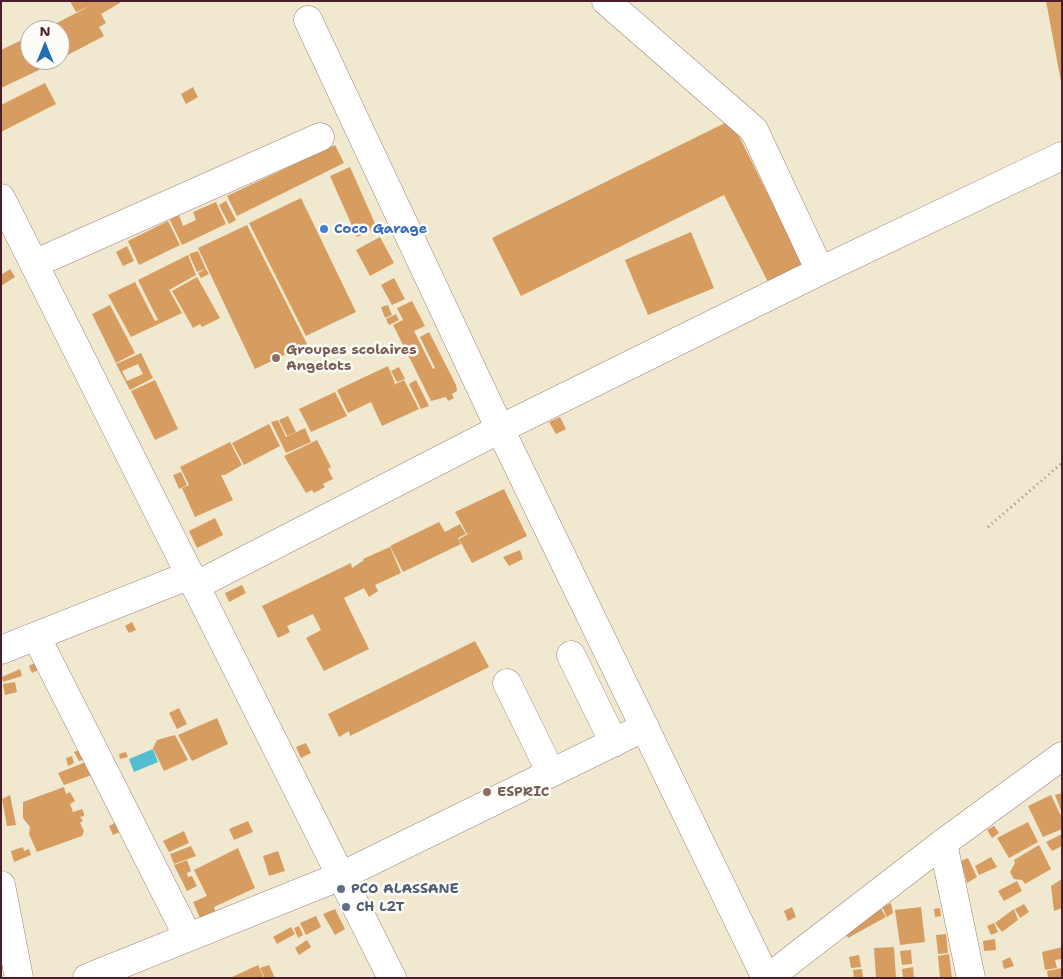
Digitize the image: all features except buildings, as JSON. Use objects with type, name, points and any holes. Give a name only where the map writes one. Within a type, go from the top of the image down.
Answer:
[{"type":"street","points":[[606,1],[754,130],[820,271]]},
{"type":"street","points":[[308,20],[500,429],[767,978],[943,843],[1062,756]]},
{"type":"street","points":[[34,264],[320,137]]},
{"type":"street","points":[[1,650],[193,580],[820,271],[1062,156]]},
{"type":"street","points":[[1,198],[392,978]]},
{"type":"street","points":[[36,636],[188,937]]},
{"type":"street","points":[[571,655],[614,743]]},
{"type":"street","points":[[508,683],[551,773]]},
{"type":"street","points":[[87,978],[341,876],[645,727]]},
{"type":"street","points":[[943,843],[972,978]]},
{"type":"street","points":[[1,885],[19,978]]},
{"type":"path","points":[[988,527],[1062,463]]},
{"type":"water","points":[[153,749],[158,762],[134,772],[129,759]]},
{"type":"place","name":"Coco Garage","points":[[324,229]]},
{"type":"place","name":"Groupes scolaires Angelots","points":[[276,358]]},
{"type":"place","name":"ESPRIC","points":[[487,792]]},
{"type":"place","name":"PCO ALASSANE","points":[[341,889]]},
{"type":"place","name":"CH L2T","points":[[346,907]]}]
